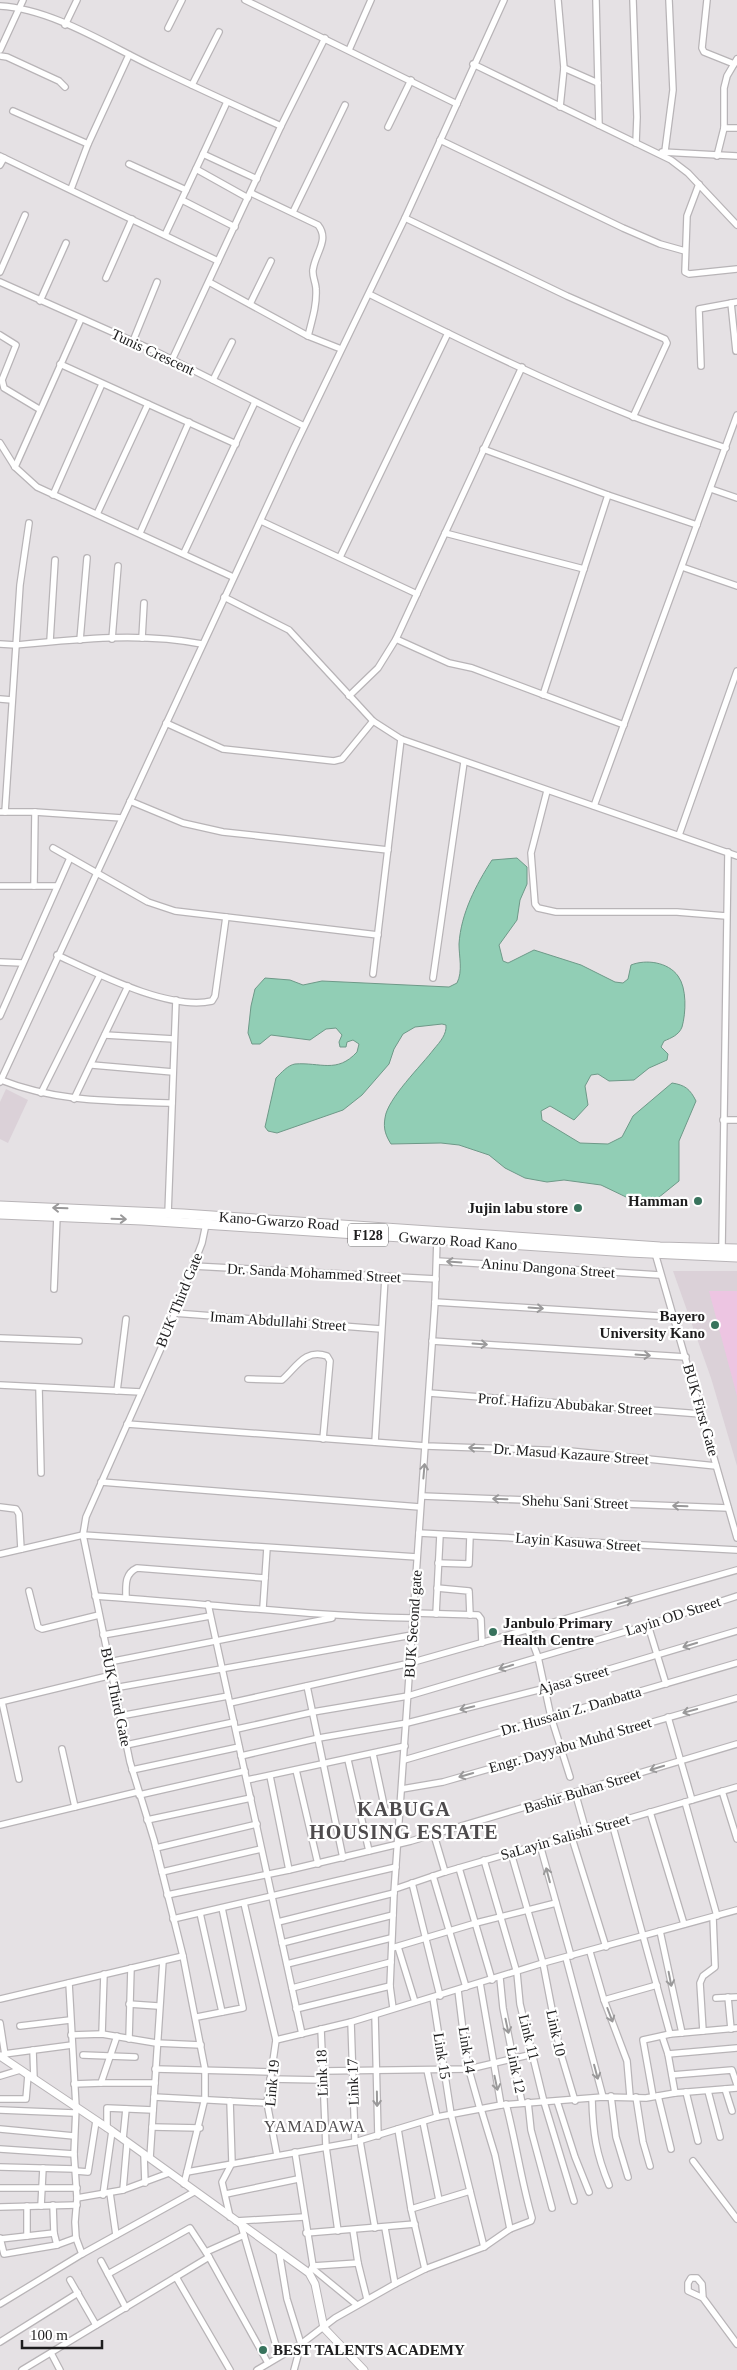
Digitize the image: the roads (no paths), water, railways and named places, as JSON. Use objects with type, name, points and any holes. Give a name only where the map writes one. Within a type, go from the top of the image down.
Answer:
[{"type":"main road","name":"Kano-Gwarzo Road","points":[[0,1206],[97,1214],[168,1214],[660,1247],[737,1249]]},
{"type":"main road","name":"Gwarzo Road Kano","points":[[0,1214],[57,1216],[97,1214],[206,1224],[737,1257]]},
{"type":"street","points":[[0,50],[2,37],[23,0]]},
{"type":"street","points":[[65,25],[76,0]]},
{"type":"street","points":[[168,28],[182,0]]},
{"type":"street","points":[[245,0],[457,104]]},
{"type":"street","points":[[349,50],[370,0]]},
{"type":"street","points":[[172,1103],[74,1099],[41,1093],[0,1081],[233,577],[340,349],[369,294],[504,0]]},
{"type":"street","points":[[558,0],[564,68],[560,107]]},
{"type":"street","points":[[596,0],[599,125]]},
{"type":"street","points":[[633,0],[637,117],[636,143]]},
{"type":"street","points":[[665,151],[673,90],[669,0]]},
{"type":"street","points":[[707,0],[702,48],[704,52],[736,63],[724,88],[724,128],[717,156]]},
{"type":"street","points":[[0,6],[18,7],[65,25],[281,126]]},
{"type":"street","points":[[192,85],[219,32]]},
{"type":"street","points":[[172,360],[281,126],[325,38]]},
{"type":"street","points":[[71,189],[88,144],[129,55]]},
{"type":"street","points":[[0,56],[25,65],[66,86]]},
{"type":"street","points":[[473,64],[677,164],[699,184],[737,226]]},
{"type":"street","points":[[564,68],[598,82]]},
{"type":"street","points":[[388,127],[411,80]]},
{"type":"street","points":[[165,235],[227,102]]},
{"type":"street","points":[[293,212],[344,105]]},
{"type":"street","points":[[13,111],[88,144]]},
{"type":"street","points":[[724,128],[737,128]]},
{"type":"street","points":[[440,140],[623,228],[660,244],[685,251]]},
{"type":"street","points":[[657,153],[665,151],[737,156]]},
{"type":"street","points":[[203,154],[257,179]]},
{"type":"street","points":[[0,165],[2,157],[218,261]]},
{"type":"street","points":[[129,164],[186,190]]},
{"type":"street","points":[[196,169],[250,195],[293,212],[318,225],[323,232],[324,239],[313,270],[316,289],[315,312],[308,336]]},
{"type":"street","points":[[699,184],[686,216],[685,269],[687,274],[737,269]]},
{"type":"street","points":[[182,200],[235,227]]},
{"type":"street","points":[[0,272],[25,215]]},
{"type":"street","points":[[404,218],[567,296],[665,339],[666,342],[633,417]]},
{"type":"street","points":[[106,278],[132,219]]},
{"type":"street","points":[[40,301],[66,243]]},
{"type":"street","points":[[250,304],[271,261]]},
{"type":"street","name":"Tunis Crescent","points":[[0,282],[133,341],[304,426]]},
{"type":"street","points":[[133,341],[157,282]]},
{"type":"street","points":[[209,282],[308,336],[340,349]]},
{"type":"street","points":[[369,294],[448,334],[633,417],[726,448]]},
{"type":"street","points":[[702,366],[699,309],[734,302],[736,351]]},
{"type":"street","points":[[15,467],[39,408],[81,319]]},
{"type":"street","points":[[340,557],[448,334]]},
{"type":"street","points":[[0,335],[16,345],[2,380],[4,388],[39,408]]},
{"type":"street","points":[[213,380],[232,342]]},
{"type":"street","points":[[60,364],[236,444]]},
{"type":"street","points":[[349,696],[378,668],[396,639],[522,367]]},
{"type":"street","points":[[53,495],[102,384]]},
{"type":"street","points":[[184,553],[255,402]]},
{"type":"street","points":[[97,514],[148,404]]},
{"type":"street","points":[[594,806],[737,415]]},
{"type":"street","points":[[140,533],[189,422]]},
{"type":"street","points":[[0,443],[15,467],[29,482],[53,495],[184,553],[233,577]]},
{"type":"street","points":[[483,449],[608,495],[697,525]]},
{"type":"street","points":[[710,489],[737,498]]},
{"type":"street","points":[[543,695],[608,495]]},
{"type":"street","points":[[260,521],[417,594]]},
{"type":"street","points":[[30,523],[20,585],[8,771],[2,812],[35,812],[122,818]]},
{"type":"street","points":[[445,533],[584,569]]},
{"type":"street","points":[[80,640],[87,558]]},
{"type":"street","points":[[50,641],[55,560]]},
{"type":"street","points":[[112,639],[118,566]]},
{"type":"street","points":[[682,567],[737,586]]},
{"type":"street","points":[[224,597],[289,630],[373,721],[400,740],[737,856]]},
{"type":"street","points":[[142,638],[144,603]]},
{"type":"street","points":[[0,644],[16,645],[50,641],[142,638],[173,639],[202,644]]},
{"type":"street","points":[[396,639],[449,662],[472,668],[624,726]]},
{"type":"street","points":[[679,835],[737,671]]},
{"type":"street","points":[[0,699],[12,700]]},
{"type":"street","points":[[166,723],[223,749],[334,760],[342,758],[373,721]]},
{"type":"street","points":[[373,974],[400,740]]},
{"type":"street","points":[[433,978],[464,762]]},
{"type":"street","points":[[0,770],[8,771]]},
{"type":"street","points":[[547,790],[531,853],[535,904],[538,908],[556,912],[677,912],[726,916]]},
{"type":"street","points":[[130,801],[183,824],[224,832],[388,850]]},
{"type":"street","points":[[34,886],[35,812]]},
{"type":"street","points":[[53,848],[148,902],[174,911],[378,935]]},
{"type":"street","points":[[722,1248],[728,852]]},
{"type":"street","points":[[0,1016],[70,858]]},
{"type":"street","points":[[0,886],[57,886]]},
{"type":"street","points":[[57,955],[128,986],[176,1000],[212,1001],[226,917]]},
{"type":"street","points":[[0,962],[22,963]]},
{"type":"street","points":[[41,1093],[100,975]]},
{"type":"street","points":[[74,1099],[92,1065],[128,986]]},
{"type":"street","points":[[168,1214],[176,1000]]},
{"type":"street","points":[[105,1035],[174,1039]]},
{"type":"street","points":[[92,1065],[173,1072]]},
{"type":"street","points":[[723,1120],[737,1120]]},
{"type":"street","points":[[54,1289],[57,1216]]},
{"type":"street","name":"BUK Third Gate","points":[[184,2184],[200,2128],[205,2098],[205,2069],[197,2017],[184,1956],[156,1848],[138,1793],[126,1745],[83,1535],[86,1517],[174,1313],[202,1243],[206,1224]]},
{"type":"street","name":"BUK Second gate","points":[[393,2008],[390,1986],[391,1962],[395,1948],[391,1938],[407,1723],[420,1507],[426,1446],[437,1239]]},
{"type":"street","name":"BUK First Gate","points":[[655,1253],[737,1538]]},
{"type":"street","name":"Aninu Dangona Street","points":[[436,1261],[660,1275]]},
{"type":"street","name":"Dr. Sanda Mohammed Street","points":[[193,1266],[385,1278],[436,1279]]},
{"type":"street","points":[[374,1442],[385,1278]]},
{"type":"street","points":[[435,1302],[674,1317]]},
{"type":"street","name":"Imam Abdullahi Street","points":[[174,1313],[381,1329]]},
{"type":"street","points":[[117,1391],[126,1319]]},
{"type":"street","points":[[0,1338],[79,1341]]},
{"type":"street","points":[[432,1341],[686,1357]]},
{"type":"street","points":[[248,1379],[282,1380],[299,1361],[309,1355],[327,1356],[330,1361],[323,1439]]},
{"type":"street","points":[[0,1385],[141,1392]]},
{"type":"street","points":[[39,1388],[42,1473]]},
{"type":"street","name":"Prof. Hafizu Abubakar Street","points":[[428,1393],[700,1414]]},
{"type":"street","name":"Dr. Masud Kazaure Street","points":[[127,1424],[426,1446],[570,1451],[716,1466]]},
{"type":"street","points":[[101,1482],[420,1507]]},
{"type":"street","name":"Shehu Sani Street","points":[[422,1496],[728,1508]]},
{"type":"street","points":[[0,1507],[16,1509],[19,1514],[22,1549]]},
{"type":"street","name":"Layin Kasuwa Street","points":[[419,1533],[737,1550]]},
{"type":"street","points":[[0,1554],[83,1535],[417,1557]]},
{"type":"street","points":[[436,1614],[440,1535]]},
{"type":"street","points":[[438,1563],[469,1564],[470,1536]]},
{"type":"street","points":[[262,1608],[267,1548]]},
{"type":"street","points":[[126,1598],[127,1577],[131,1571],[137,1568],[265,1578]]},
{"type":"street","points":[[120,1716],[307,1686],[410,1662],[737,1570]]},
{"type":"street","points":[[437,1588],[469,1591],[470,1615]]},
{"type":"street","points":[[29,1591],[38,1627],[42,1629],[99,1615]]},
{"type":"street","points":[[95,1596],[262,1608],[338,1617],[436,1614],[480,1616],[482,1643]]},
{"type":"street","name":"Layin OD Street","points":[[237,1729],[313,1712],[408,1696],[648,1625],[737,1596]]},
{"type":"street","points":[[208,1604],[237,1729],[239,1747],[302,2034]]},
{"type":"street","points":[[103,1635],[210,1616]]},
{"type":"street","points":[[109,1662],[338,1617]]},
{"type":"street","points":[[648,1625],[655,1656],[666,1684]]},
{"type":"street","points":[[528,1630],[538,1657],[551,1717],[570,1777]]},
{"type":"street","name":"Ajasa Street","points":[[241,1756],[319,1738],[407,1723],[546,1688],[737,1631]]},
{"type":"street","points":[[114,1688],[412,1635]]},
{"type":"street","name":"Dr. Hussain Z. Danbatta","points":[[404,1760],[737,1663]]},
{"type":"street","points":[[18,1779],[1,1702],[112,1675]]},
{"type":"street","points":[[307,1686],[343,1858]]},
{"type":"street","name":"Engr. Dayyabu Muhd Street","points":[[402,1789],[443,1782],[737,1698]]},
{"type":"street","points":[[668,1717],[692,1800]]},
{"type":"street","points":[[126,1745],[234,1722]]},
{"type":"street","name":"Bashir Buhan Street","points":[[167,1895],[318,1864],[434,1835],[737,1744]]},
{"type":"street","points":[[247,1780],[348,1760],[405,1746]]},
{"type":"street","points":[[132,1770],[239,1747]]},
{"type":"street","points":[[62,1749],[75,1807]]},
{"type":"street","points":[[373,1754],[385,1810],[399,1817]]},
{"type":"street","points":[[348,1760],[369,1851]]},
{"type":"street","points":[[296,1770],[318,1864]]},
{"type":"street","points":[[0,1825],[138,1793],[245,1771]]},
{"type":"street","points":[[270,1776],[289,1870]]},
{"type":"street","name":"SaLayin Salishi Street","points":[[278,1922],[394,1891],[412,1883],[484,1860],[737,1787]]},
{"type":"street","points":[[575,1792],[586,1831]]},
{"type":"street","points":[[722,1792],[737,1839]]},
{"type":"street","points":[[147,1820],[251,1798]]},
{"type":"street","points":[[686,1802],[715,1916],[715,1967],[703,1976],[700,1983],[703,2031]]},
{"type":"street","points":[[650,1812],[684,1924]]},
{"type":"street","points":[[612,1823],[670,2034]]},
{"type":"street","points":[[156,1848],[256,1824]]},
{"type":"street","points":[[434,1835],[445,1872]]},
{"type":"street","points":[[571,1835],[606,1947]]},
{"type":"street","points":[[540,1845],[603,2097]]},
{"type":"street","points":[[162,1872],[261,1849]]},
{"type":"street","name":"Link 10","points":[[511,1853],[543,1963],[560,2051],[576,2101]]},
{"type":"street","name":"Link 11","points":[[484,1860],[517,1972],[520,2004],[544,2102],[574,2201]]},
{"type":"street","points":[[173,1919],[396,1867]]},
{"type":"street","points":[[459,1868],[492,1980]]},
{"type":"street","points":[[433,1876],[466,1987]]},
{"type":"street","points":[[412,1883],[424,1939],[440,1996]]},
{"type":"street","points":[[244,1903],[276,2040],[351,2022],[393,2008],[500,1978],[543,1963],[590,1952],[644,1935],[737,1910]]},
{"type":"street","points":[[415,2002],[395,1948],[476,1923],[556,1903]]},
{"type":"street","points":[[197,2017],[241,2009],[243,2006],[222,1908]]},
{"type":"street","points":[[200,1913],[222,2012]]},
{"type":"street","points":[[282,1943],[393,1915]]},
{"type":"street","points":[[660,1931],[682,2033]]},
{"type":"street","points":[[644,1935],[670,2034]]},
{"type":"street","points":[[286,1964],[391,1938]]},
{"type":"street","points":[[590,1952],[604,2000],[627,2061],[633,2097],[650,2166]]},
{"type":"street","points":[[0,1999],[184,1956]]},
{"type":"street","points":[[145,2183],[152,2127],[158,2006],[163,1961]]},
{"type":"street","points":[[292,1988],[391,1962]]},
{"type":"street","points":[[129,2039],[131,1968]]},
{"type":"street","points":[[102,2034],[104,1974]]},
{"type":"street","name":"Link 12","points":[[500,1978],[503,2008],[514,2059],[552,2208]]},
{"type":"street","points":[[69,1983],[75,2110],[76,2238],[82,2254]]},
{"type":"street","points":[[257,2370],[301,2344],[367,2299],[424,2269],[484,2246],[510,2229],[531,2221],[532,2218],[492,2065],[480,1983]]},
{"type":"street","points":[[604,2000],[657,1985]]},
{"type":"street","points":[[296,2009],[390,1986]]},
{"type":"street","name":"Link 14","points":[[458,1990],[469,2069],[495,2155],[510,2229]]},
{"type":"street","points":[[716,1998],[737,1996]]},
{"type":"street","points":[[671,2149],[642,2041],[670,2034],[734,2029],[728,1997]]},
{"type":"street","name":"Link 15","points":[[433,1998],[451,2114],[484,2246]]},
{"type":"street","points":[[129,2004],[158,2006]]},
{"type":"street","points":[[375,2015],[378,2136]]},
{"type":"street","points":[[20,2026],[70,2020]]},
{"type":"street","name":"Link 17","points":[[351,2022],[352,2070],[358,2141],[375,2228]]},
{"type":"street","points":[[0,2023],[3,2056],[20,2070],[75,2110],[96,2120],[236,2221],[280,2251],[311,2269],[357,2305]]},
{"type":"street","name":"Link 18","points":[[321,2029],[326,2147],[338,2231]]},
{"type":"street","points":[[71,2035],[102,2034],[156,2043],[201,2045]]},
{"type":"street","points":[[101,2083],[117,2036]]},
{"type":"street","points":[[662,2036],[668,2054],[675,2093]]},
{"type":"street","name":"Link 19","points":[[276,2040],[267,2103],[277,2155]]},
{"type":"street","points":[[3,2056],[72,2045]]},
{"type":"street","points":[[668,2054],[737,2048]]},
{"type":"street","points":[[1,2099],[26,2099],[31,2077],[33,2050]]},
{"type":"street","points":[[83,2054],[135,2057]]},
{"type":"street","points":[[322,2071],[469,2069],[533,2054]]},
{"type":"street","points":[[156,2070],[205,2069],[271,2072]]},
{"type":"street","points":[[0,2076],[20,2070]]},
{"type":"street","points":[[427,2070],[437,2117]]},
{"type":"street","points":[[187,2172],[358,2141],[437,2117],[503,2105],[576,2101],[612,2096],[656,2096],[737,2087],[732,2070],[672,2075]]},
{"type":"street","points":[[270,2079],[322,2080]]},
{"type":"street","points":[[74,2084],[155,2082]]},
{"type":"street","points":[[725,2089],[732,2111]]},
{"type":"street","points":[[708,2091],[720,2137]]},
{"type":"street","points":[[686,2092],[698,2141]]},
{"type":"street","points":[[612,2096],[616,2137],[628,2177]]},
{"type":"street","points":[[154,2097],[205,2098],[230,2102],[267,2103]]},
{"type":"street","points":[[592,2099],[593,2128],[597,2154],[609,2185]]},
{"type":"street","points":[[557,2101],[575,2157],[589,2192]]},
{"type":"street","points":[[230,2102],[232,2163],[222,2182],[236,2221],[244,2235],[279,2356]]},
{"type":"street","points":[[116,2235],[106,2194],[109,2130],[106,2109],[153,2110]]},
{"type":"street","points":[[123,2190],[126,2109]]},
{"type":"street","points":[[0,2110],[75,2110]]},
{"type":"street","points":[[0,2167],[88,2172],[96,2120]]},
{"type":"street","points":[[423,2122],[439,2200]]},
{"type":"street","points":[[152,2127],[200,2128]]},
{"type":"street","points":[[0,2129],[74,2136]]},
{"type":"street","points":[[398,2129],[411,2209],[424,2269]]},
{"type":"street","points":[[0,2148],[74,2154]]},
{"type":"street","points":[[295,2152],[311,2269],[324,2328],[364,2370]]},
{"type":"street","points":[[693,2161],[737,2219]]},
{"type":"street","points":[[41,2206],[43,2168]]},
{"type":"street","points":[[0,2206],[41,2206],[77,2202],[123,2190],[169,2173]]},
{"type":"street","points":[[226,2194],[298,2179]]},
{"type":"street","points":[[0,2188],[77,2188]]},
{"type":"street","points":[[411,2209],[470,2191]]},
{"type":"street","points":[[0,2304],[82,2254],[194,2192]]},
{"type":"street","points":[[53,2205],[54,2233],[57,2245]]},
{"type":"street","points":[[27,2236],[28,2206]]},
{"type":"street","points":[[236,2221],[304,2217]]},
{"type":"street","points":[[306,2233],[385,2228],[414,2224]]},
{"type":"street","points":[[108,2274],[188,2228],[208,2255],[268,2363]]},
{"type":"street","points":[[385,2228],[395,2284]]},
{"type":"street","points":[[353,2230],[358,2263],[367,2299]]},
{"type":"street","points":[[54,2233],[0,2239],[4,2254],[57,2245],[76,2238]]},
{"type":"street","points":[[22,2370],[126,2308],[208,2255],[244,2235]]},
{"type":"street","points":[[280,2251],[287,2299],[301,2344],[294,2370]]},
{"type":"street","points":[[101,2261],[126,2308]]},
{"type":"street","points":[[311,2269],[358,2263]]},
{"type":"street","points":[[176,2277],[230,2370]]},
{"type":"street","points":[[70,2280],[96,2325]]},
{"type":"street","points":[[0,2342],[78,2293]]},
{"type":"street","points":[[703,2298],[737,2344]]},
{"type":"street","points":[[51,2353],[60,2370]]},
{"type":"place","name":"Hamman","points":[[698,1201]]},
{"type":"place","name":"Jujin labu store","points":[[578,1208]]},
{"type":"place","name":"Bayero University Kano","points":[[715,1325]]},
{"type":"place","name":"Janbulo Primary Health Centre","points":[[493,1632]]},
{"type":"place","name":"BEST TALENTS ACADEMY","points":[[263,2350]]},
{"type":"district","name":"KABUGA HOUSING ESTATE","points":[[404,1820]]},
{"type":"district","name":"YAMADAWA","points":[[315,2126]]}]
